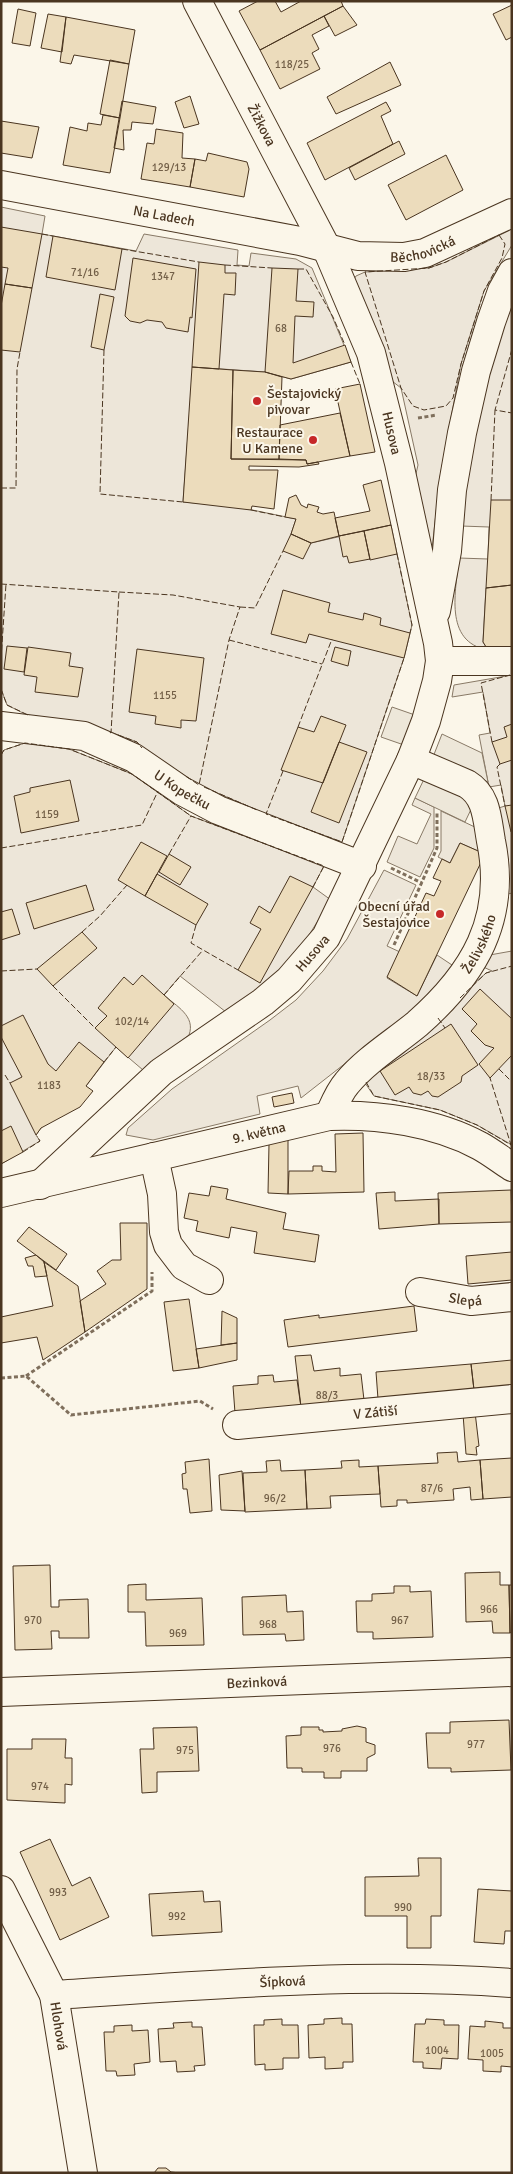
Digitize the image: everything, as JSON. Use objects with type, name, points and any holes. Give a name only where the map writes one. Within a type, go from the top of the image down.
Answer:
[{"type":"street","name":"Žižkova","points":[[197,1],[327,248]]},
{"type":"street","name":"Na Ladech","points":[[1,186],[300,241],[327,248]]},
{"type":"street","name":"Běchovická","points":[[327,248],[358,256],[404,257],[444,245],[512,213]]},
{"type":"street","name":"Husova","points":[[40,1185],[161,1072],[263,1002],[310,959],[326,937],[362,866],[411,760],[434,694],[440,661],[434,624],[399,463],[371,353],[327,248]]},
{"type":"street","name":"Husova","points":[[434,624],[447,551],[452,490],[465,418],[476,371],[491,322],[502,291],[512,273]]},
{"type":"street","points":[[440,661],[512,661]]},
{"type":"street","name":"U Kopečku","points":[[1,726],[84,736],[134,758],[182,791],[218,810],[362,866]]},
{"type":"street","name":"Želivského","points":[[329,1116],[348,1082],[417,1023],[463,974],[476,956],[492,917],[495,869],[482,800],[474,788],[411,760]]},
{"type":"street","name":"9. května","points":[[1,1193],[329,1116],[377,1117],[454,1134],[480,1146],[512,1167]]},
{"type":"street","points":[[154,1157],[162,1194],[164,1232],[168,1245],[184,1266],[209,1280]]},
{"type":"street","name":"Slepá","points":[[420,1292],[471,1301],[512,1297]]},
{"type":"street","name":"V Zátiší","points":[[237,1425],[512,1400]]},
{"type":"street","name":"Bezinková","points":[[1,1692],[512,1672]]},
{"type":"street","name":"Hlohová","points":[[1,1890],[54,1995],[82,2173]]},
{"type":"street","name":"Šípková","points":[[54,1995],[263,1981],[464,1979],[512,1983]]},
{"type":"path","points":[[394,945],[437,848],[437,811]]},
{"type":"path","points":[[390,867],[422,883]]},
{"type":"path","points":[[1,1378],[26,1376],[152,1291],[151,1263]]},
{"type":"path","points":[[26,1376],[71,1415],[200,1401],[237,1425]]},
{"type":"shaded area","points":[[1,207],[45,216],[42,234],[136,251],[144,234],[238,250],[237,265],[249,266],[251,253],[296,259],[312,268],[351,362],[291,379],[265,372],[193,367],[183,502],[233,506],[296,519],[291,534],[311,543],[391,525],[412,625],[404,658],[342,842],[266,814],[199,785],[143,748],[137,742],[86,723],[27,715],[7,705],[1,689]]},
{"type":"shaded area","points":[[512,229],[512,245],[484,291],[461,364],[440,477],[432,549],[415,478],[418,465],[401,388],[392,381],[354,279],[365,272],[429,268],[446,262]]},
{"type":"shaded area","points":[[512,303],[512,585],[486,588],[483,642],[488,650],[474,645],[464,637],[458,626],[455,599],[459,558],[488,559],[489,527],[461,526],[468,469],[479,413]]},
{"type":"shaded area","points":[[512,675],[512,893],[504,895],[492,810],[505,806],[501,785],[489,787],[479,735],[490,733],[483,692],[452,697],[454,685]]},
{"type":"shaded area","points":[[392,707],[415,715],[404,745],[381,737]]},
{"type":"shaded area","points":[[442,734],[482,753],[488,782],[433,757]]},
{"type":"shaded area","points":[[25,743],[69,749],[132,774],[191,816],[324,866],[313,887],[331,900],[309,935],[268,984],[226,1012],[180,976],[164,995],[184,1012],[190,1022],[189,1035],[143,1070],[116,1047],[86,1086],[41,1128],[36,1135],[40,1141],[1,1164],[1,755],[4,750]]},
{"type":"shaded area","points":[[425,777],[475,801],[465,822],[415,798]]},
{"type":"shaded area","points":[[415,798],[434,807],[434,848],[420,877],[387,862],[398,836],[417,844],[431,814],[412,805]]},
{"type":"shaded area","points":[[441,811],[479,829],[485,854],[460,843],[450,863],[438,857],[441,851]]},
{"type":"shaded area","points":[[384,870],[416,885],[387,946],[400,952],[387,978],[417,996],[437,955],[455,967],[438,990],[352,1067],[347,1062],[301,1098],[298,1086],[257,1096],[260,1114],[153,1140],[126,1135],[128,1128],[172,1089],[296,1000],[323,971],[347,939]]},
{"type":"shaded area","points":[[512,951],[512,1145],[477,1125],[440,1110],[374,1096],[365,1083],[486,973],[492,971],[479,965],[484,956]]},
{"type":"building","points":[[258,1],[275,1],[281,12],[301,1],[341,1],[343,6],[260,50],[239,11]]},
{"type":"building","points":[[512,5],[512,37],[506,40],[493,14]]},
{"type":"building","points":[[343,6],[357,25],[335,36],[324,16]]},
{"type":"building","points":[[18,9],[36,13],[30,46],[12,43]]},
{"type":"building","points":[[48,14],[66,17],[62,52],[41,48]]},
{"type":"building","points":[[324,16],[329,26],[312,35],[319,49],[312,53],[320,69],[280,89],[260,50]]},
{"type":"building","points":[[66,17],[135,30],[129,64],[74,55],[71,64],[60,62]]},
{"type":"building","points":[[110,60],[129,64],[120,118],[100,114]]},
{"type":"building","points":[[390,62],[401,85],[336,114],[327,97]]},
{"type":"building","points":[[190,96],[199,124],[184,128],[175,102]]},
{"type":"building","points":[[122,101],[156,107],[153,124],[132,122],[131,130],[123,130],[124,150],[114,148]]},
{"type":"building","points":[[386,102],[391,111],[381,116],[393,144],[325,180],[307,143]]},
{"type":"building","points":[[103,115],[120,118],[110,173],[63,165],[70,127],[87,131],[88,123],[101,125]]},
{"type":"building","points":[[1,121],[39,127],[32,158],[1,153]]},
{"type":"building","points":[[156,129],[183,133],[182,158],[195,159],[190,187],[141,179],[147,143],[154,144]]},
{"type":"building","points":[[399,141],[405,154],[355,180],[349,168]]},
{"type":"building","points":[[208,153],[247,162],[249,169],[244,197],[190,187],[195,159],[206,161]]},
{"type":"building","points":[[446,155],[463,190],[406,220],[388,185]]},
{"type":"building","points":[[1,227],[42,234],[32,288],[5,284],[8,268],[1,267]]},
{"type":"building","points":[[53,236],[122,249],[115,290],[46,277]]},
{"type":"building","points":[[133,258],[196,269],[192,318],[190,317],[188,332],[166,328],[162,322],[147,320],[140,323],[130,321],[125,316]]},
{"type":"building","points":[[199,262],[225,265],[225,273],[236,273],[235,295],[224,294],[219,369],[192,367]]},
{"type":"building","points":[[272,268],[298,269],[296,301],[314,302],[313,317],[295,316],[293,363],[345,345],[351,362],[291,379],[265,372]]},
{"type":"building","points":[[5,284],[32,288],[20,352],[1,350],[1,306]]},
{"type":"building","points":[[100,294],[114,297],[104,350],[91,347]]},
{"type":"building","points":[[192,367],[233,370],[231,459],[306,460],[307,464],[318,462],[319,464],[299,467],[249,466],[249,470],[278,470],[274,509],[252,506],[251,510],[183,502]]},
{"type":"building","name":"Šestajovický pivovar","points":[[233,370],[265,372],[282,377],[279,459],[231,459]]},
{"type":"building","points":[[360,384],[375,452],[350,456],[335,389]]},
{"type":"building","name":"Restaurace U Kamene","points":[[340,413],[350,456],[307,464],[306,460],[279,459],[280,425]]},
{"type":"building","points":[[381,480],[391,525],[339,536],[335,518],[370,511],[363,485]]},
{"type":"building","points":[[296,495],[301,505],[307,508],[308,504],[319,507],[317,512],[323,514],[334,512],[339,536],[311,543],[291,534],[296,519],[285,517],[289,498]]},
{"type":"building","points":[[491,500],[512,500],[512,585],[486,588]]},
{"type":"building","points":[[391,525],[397,554],[370,560],[364,531]]},
{"type":"building","points":[[364,531],[370,559],[349,563],[347,556],[343,557],[339,536]]},
{"type":"building","points":[[291,534],[311,543],[303,559],[283,551]]},
{"type":"building","points":[[512,585],[512,650],[488,650],[483,642],[486,588]]},
{"type":"building","points":[[283,590],[330,603],[328,612],[363,620],[364,613],[381,618],[380,625],[410,633],[404,658],[309,634],[306,643],[271,634]]},
{"type":"building","points":[[7,646],[27,648],[24,672],[4,669]]},
{"type":"building","points":[[28,647],[71,653],[69,666],[83,668],[78,697],[35,692],[37,677],[24,675]]},
{"type":"building","points":[[335,647],[351,651],[348,666],[331,661]]},
{"type":"building","points":[[137,649],[204,658],[196,721],[181,720],[181,728],[155,724],[156,716],[129,712]]},
{"type":"building","points":[[321,716],[346,725],[323,783],[281,770],[298,727],[314,732]]},
{"type":"building","points":[[512,724],[512,760],[500,764],[492,742],[507,737],[504,727]]},
{"type":"building","points":[[339,742],[367,752],[339,823],[311,812]]},
{"type":"building","points":[[70,780],[79,821],[21,833],[14,796],[30,792],[30,788]]},
{"type":"building","points":[[512,805],[512,832],[511,832],[505,806]]},
{"type":"building","points":[[141,842],[167,856],[145,896],[118,880]]},
{"type":"building","points":[[460,843],[485,854],[417,996],[387,977],[426,893],[434,896],[441,881],[433,878],[442,859],[450,863]]},
{"type":"building","points":[[169,854],[191,867],[180,885],[159,872]]},
{"type":"building","points":[[157,874],[208,904],[196,925],[145,896]]},
{"type":"building","points":[[290,876],[313,887],[260,983],[238,970],[261,929],[250,923],[259,906],[270,913]]},
{"type":"building","points":[[86,885],[94,910],[34,929],[26,903]]},
{"type":"building","points":[[12,909],[20,934],[1,940],[1,912]]},
{"type":"building","points":[[82,932],[97,948],[53,986],[37,969]]},
{"type":"building","points":[[142,975],[174,1004],[128,1058],[95,1028],[107,1016],[98,1008],[124,977],[133,985]]},
{"type":"building","points":[[480,989],[512,1019],[512,1055],[490,1078],[479,1064],[494,1048],[485,1045],[471,1031],[477,1024],[462,1009]]},
{"type":"building","points":[[23,1015],[48,1064],[56,1071],[79,1042],[104,1062],[86,1086],[93,1091],[80,1107],[41,1128],[36,1135],[10,1083],[22,1077],[1,1037],[1,1026]]},
{"type":"building","points":[[451,1024],[478,1065],[462,1076],[461,1082],[438,1097],[432,1096],[428,1091],[421,1095],[413,1093],[409,1087],[395,1095],[380,1071]]},
{"type":"building","points":[[292,1093],[294,1103],[274,1107],[272,1097]]},
{"type":"building","points":[[11,1126],[23,1152],[1,1164],[1,1131]]},
{"type":"building","points":[[363,1133],[364,1192],[288,1194],[289,1171],[313,1171],[313,1166],[322,1166],[322,1171],[336,1172],[335,1134]]},
{"type":"building","points":[[288,1140],[288,1194],[268,1193],[269,1144]]},
{"type":"building","points":[[211,1186],[228,1189],[226,1199],[286,1213],[283,1229],[319,1235],[315,1262],[254,1253],[257,1232],[231,1227],[229,1238],[196,1231],[198,1221],[184,1218],[189,1193],[209,1196]]},
{"type":"building","points":[[511,1190],[512,1222],[439,1224],[438,1193]]},
{"type":"building","points":[[395,1192],[395,1201],[439,1199],[439,1224],[379,1229],[376,1193]]},
{"type":"building","points":[[120,1223],[147,1223],[147,1289],[85,1332],[80,1301],[106,1284],[97,1271],[112,1260],[121,1260]]},
{"type":"building","points":[[29,1227],[67,1254],[56,1270],[17,1241]]},
{"type":"building","points":[[512,1252],[512,1280],[468,1284],[466,1256]]},
{"type":"building","points":[[36,1255],[44,1262],[47,1276],[35,1277],[33,1266],[28,1266],[25,1258]]},
{"type":"building","points":[[44,1262],[78,1286],[85,1332],[43,1360],[37,1337],[1,1343],[1,1317],[53,1306]]},
{"type":"building","points":[[189,1299],[199,1368],[173,1371],[164,1302]]},
{"type":"building","points":[[414,1306],[417,1331],[288,1347],[284,1320],[319,1315],[319,1318]]},
{"type":"building","points":[[222,1311],[237,1318],[237,1343],[221,1345]]},
{"type":"building","points":[[237,1343],[237,1360],[199,1368],[196,1349]]},
{"type":"building","points":[[311,1355],[314,1371],[340,1368],[340,1376],[361,1374],[364,1400],[301,1407],[295,1356]]},
{"type":"building","points":[[512,1360],[512,1386],[474,1390],[471,1364]]},
{"type":"building","points":[[471,1364],[474,1390],[378,1399],[376,1372]]},
{"type":"building","points":[[273,1375],[274,1382],[297,1380],[301,1407],[235,1413],[233,1386],[258,1384],[258,1376]]},
{"type":"building","points":[[475,1412],[479,1446],[476,1447],[477,1455],[466,1454],[463,1414]]},
{"type":"building","points":[[457,1452],[458,1462],[480,1460],[483,1499],[471,1500],[470,1487],[453,1489],[454,1500],[407,1503],[407,1500],[397,1500],[397,1506],[381,1507],[378,1466],[438,1463],[437,1453]]},
{"type":"building","points":[[512,1458],[512,1497],[483,1499],[480,1460]]},
{"type":"building","points":[[209,1459],[212,1511],[190,1513],[187,1489],[183,1489],[182,1474],[186,1473],[185,1462]]},
{"type":"building","points":[[280,1460],[281,1471],[305,1470],[307,1509],[245,1512],[243,1473],[267,1472],[266,1461]]},
{"type":"building","points":[[359,1460],[359,1467],[378,1466],[380,1494],[330,1496],[331,1508],[307,1509],[305,1470],[342,1468],[341,1461]]},
{"type":"building","points":[[242,1471],[245,1511],[221,1510],[219,1475]]},
{"type":"building","points":[[50,1565],[51,1607],[59,1607],[59,1600],[88,1599],[89,1638],[59,1638],[59,1631],[51,1631],[52,1649],[15,1650],[13,1566]]},
{"type":"building","points":[[500,1572],[500,1585],[509,1585],[510,1633],[493,1633],[492,1621],[466,1622],[465,1573]]},
{"type":"building","points":[[146,1584],[146,1600],[202,1598],[204,1645],[146,1646],[145,1612],[128,1612],[128,1585]]},
{"type":"building","points":[[509,1585],[512,1585],[512,1632],[510,1633]]},
{"type":"building","points":[[394,1586],[410,1586],[410,1592],[431,1591],[433,1637],[373,1639],[373,1632],[357,1632],[356,1601],[372,1601],[372,1594],[394,1593]]},
{"type":"building","points":[[286,1595],[287,1612],[303,1611],[304,1640],[286,1641],[285,1634],[243,1635],[242,1597]]},
{"type":"building","points":[[509,1720],[511,1770],[451,1772],[451,1768],[428,1768],[426,1733],[450,1733],[450,1722]]},
{"type":"building","points":[[357,1726],[366,1728],[366,1742],[375,1745],[375,1754],[367,1758],[367,1771],[341,1771],[341,1778],[324,1778],[324,1772],[302,1772],[302,1768],[287,1768],[286,1736],[301,1735],[301,1727],[319,1727],[319,1730],[323,1730],[323,1732],[342,1731],[342,1729]]},
{"type":"building","points":[[197,1727],[199,1771],[157,1772],[157,1792],[142,1793],[140,1749],[154,1749],[153,1728]]},
{"type":"building","points":[[32,1739],[66,1739],[65,1758],[72,1758],[72,1785],[65,1784],[65,1803],[7,1800],[7,1749],[32,1749]]},
{"type":"building","points":[[50,1839],[72,1886],[90,1877],[109,1917],[60,1940],[20,1852]]},
{"type":"building","points":[[418,1858],[441,1858],[441,1916],[431,1916],[431,1948],[407,1948],[407,1916],[365,1916],[365,1877],[419,1876]]},
{"type":"building","points":[[478,1889],[512,1891],[512,1931],[505,1931],[504,1944],[474,1942]]},
{"type":"building","points":[[203,1891],[204,1902],[220,1901],[222,1932],[152,1936],[149,1894]]},
{"type":"building","points":[[342,2018],[342,2024],[352,2024],[353,2062],[343,2062],[343,2068],[325,2069],[325,2057],[309,2058],[308,2025],[324,2024],[324,2019]]},
{"type":"building","points":[[282,2019],[282,2025],[298,2025],[299,2058],[283,2058],[283,2069],[265,2070],[265,2064],[255,2065],[254,2025],[264,2025],[264,2020]]},
{"type":"building","points":[[426,2019],[444,2020],[444,2025],[459,2025],[458,2059],[442,2058],[441,2069],[423,2068],[423,2062],[413,2062],[415,2024],[425,2024]]},
{"type":"building","points":[[485,2021],[503,2023],[503,2028],[512,2028],[512,2067],[501,2066],[501,2072],[483,2071],[483,2060],[468,2059],[470,2026],[485,2027]]},
{"type":"building","points":[[192,2022],[192,2027],[202,2027],[205,2065],[194,2066],[195,2071],[177,2072],[176,2061],[160,2062],[158,2029],[174,2028],[173,2023]]},
{"type":"building","points":[[132,2025],[132,2031],[148,2030],[150,2062],[134,2064],[135,2075],[117,2076],[116,2071],[106,2071],[104,2032],[114,2032],[114,2026]]},
{"type":"building","points":[[158,2168],[166,2168],[171,2172],[180,2173],[154,2173]]},
{"type":"fence","points":[[42,234],[53,236]]},
{"type":"fence","points":[[499,235],[505,244],[502,258],[484,291],[461,364],[453,398],[446,406],[424,410],[413,406],[401,388],[365,272],[429,268],[446,262],[499,235]]},
{"type":"fence","points":[[122,249],[199,262]]},
{"type":"fence","points":[[225,265],[272,268]]},
{"type":"fence","points":[[298,269],[306,269],[333,317],[345,345]]},
{"type":"fence","points":[[512,349],[495,410],[512,413]]},
{"type":"fence","points":[[104,350],[100,494],[183,502]]},
{"type":"fence","points":[[1,488],[16,488],[17,369],[20,352]]},
{"type":"fence","points":[[351,362],[360,384]]},
{"type":"fence","points":[[491,500],[495,410]]},
{"type":"fence","points":[[251,510],[285,517]]},
{"type":"fence","points":[[240,607],[255,608],[283,551]]},
{"type":"fence","points":[[397,554],[412,625],[410,633]]},
{"type":"fence","points":[[1,584],[119,592],[111,733],[108,731]]},
{"type":"fence","points":[[1,659],[6,584]]},
{"type":"fence","points":[[119,592],[173,595],[240,607],[229,640],[199,785],[184,775]]},
{"type":"fence","points":[[298,727],[332,639]]},
{"type":"fence","points":[[229,640],[322,664]]},
{"type":"fence","points":[[283,771],[266,814],[342,842],[404,658]]},
{"type":"fence","points":[[492,742],[481,683],[510,675]]},
{"type":"fence","points":[[1,689],[7,705],[30,716]]},
{"type":"fence","points":[[118,735],[137,742],[142,748]]},
{"type":"fence","points":[[1,755],[4,750],[25,743],[69,749],[132,774],[191,816]]},
{"type":"fence","points":[[500,764],[497,767],[505,806]]},
{"type":"fence","points":[[204,787],[257,810]]},
{"type":"fence","points":[[1,848],[142,825],[158,791]]},
{"type":"fence","points":[[169,854],[191,816],[324,866],[313,887]]},
{"type":"fence","points":[[82,932],[100,916],[127,885]]},
{"type":"fence","points":[[196,925],[191,943],[238,970]]},
{"type":"fence","points":[[164,995],[203,950]]},
{"type":"fence","points":[[460,998],[486,973],[512,966]]},
{"type":"fence","points":[[1,971],[37,969]]},
{"type":"fence","points":[[53,986],[95,1028]]},
{"type":"fence","points":[[438,1018],[445,1028]]},
{"type":"fence","points":[[104,1062],[116,1047]]},
{"type":"fence","points":[[499,1069],[512,1082]]},
{"type":"fence","points":[[5,1075],[10,1083]]},
{"type":"fence","points":[[366,1082],[374,1096],[440,1110],[477,1125],[511,1145],[490,1078]]},
{"type":"fence","points":[[23,1152],[40,1141],[37,1136]]},
{"type":"place","name":"Šestajovický pivovar","points":[[257,401]]},
{"type":"place","name":"Restaurace U Kamene","points":[[313,440]]},
{"type":"place","name":"Obecní úřad Šestajovice","points":[[440,914]]}]
